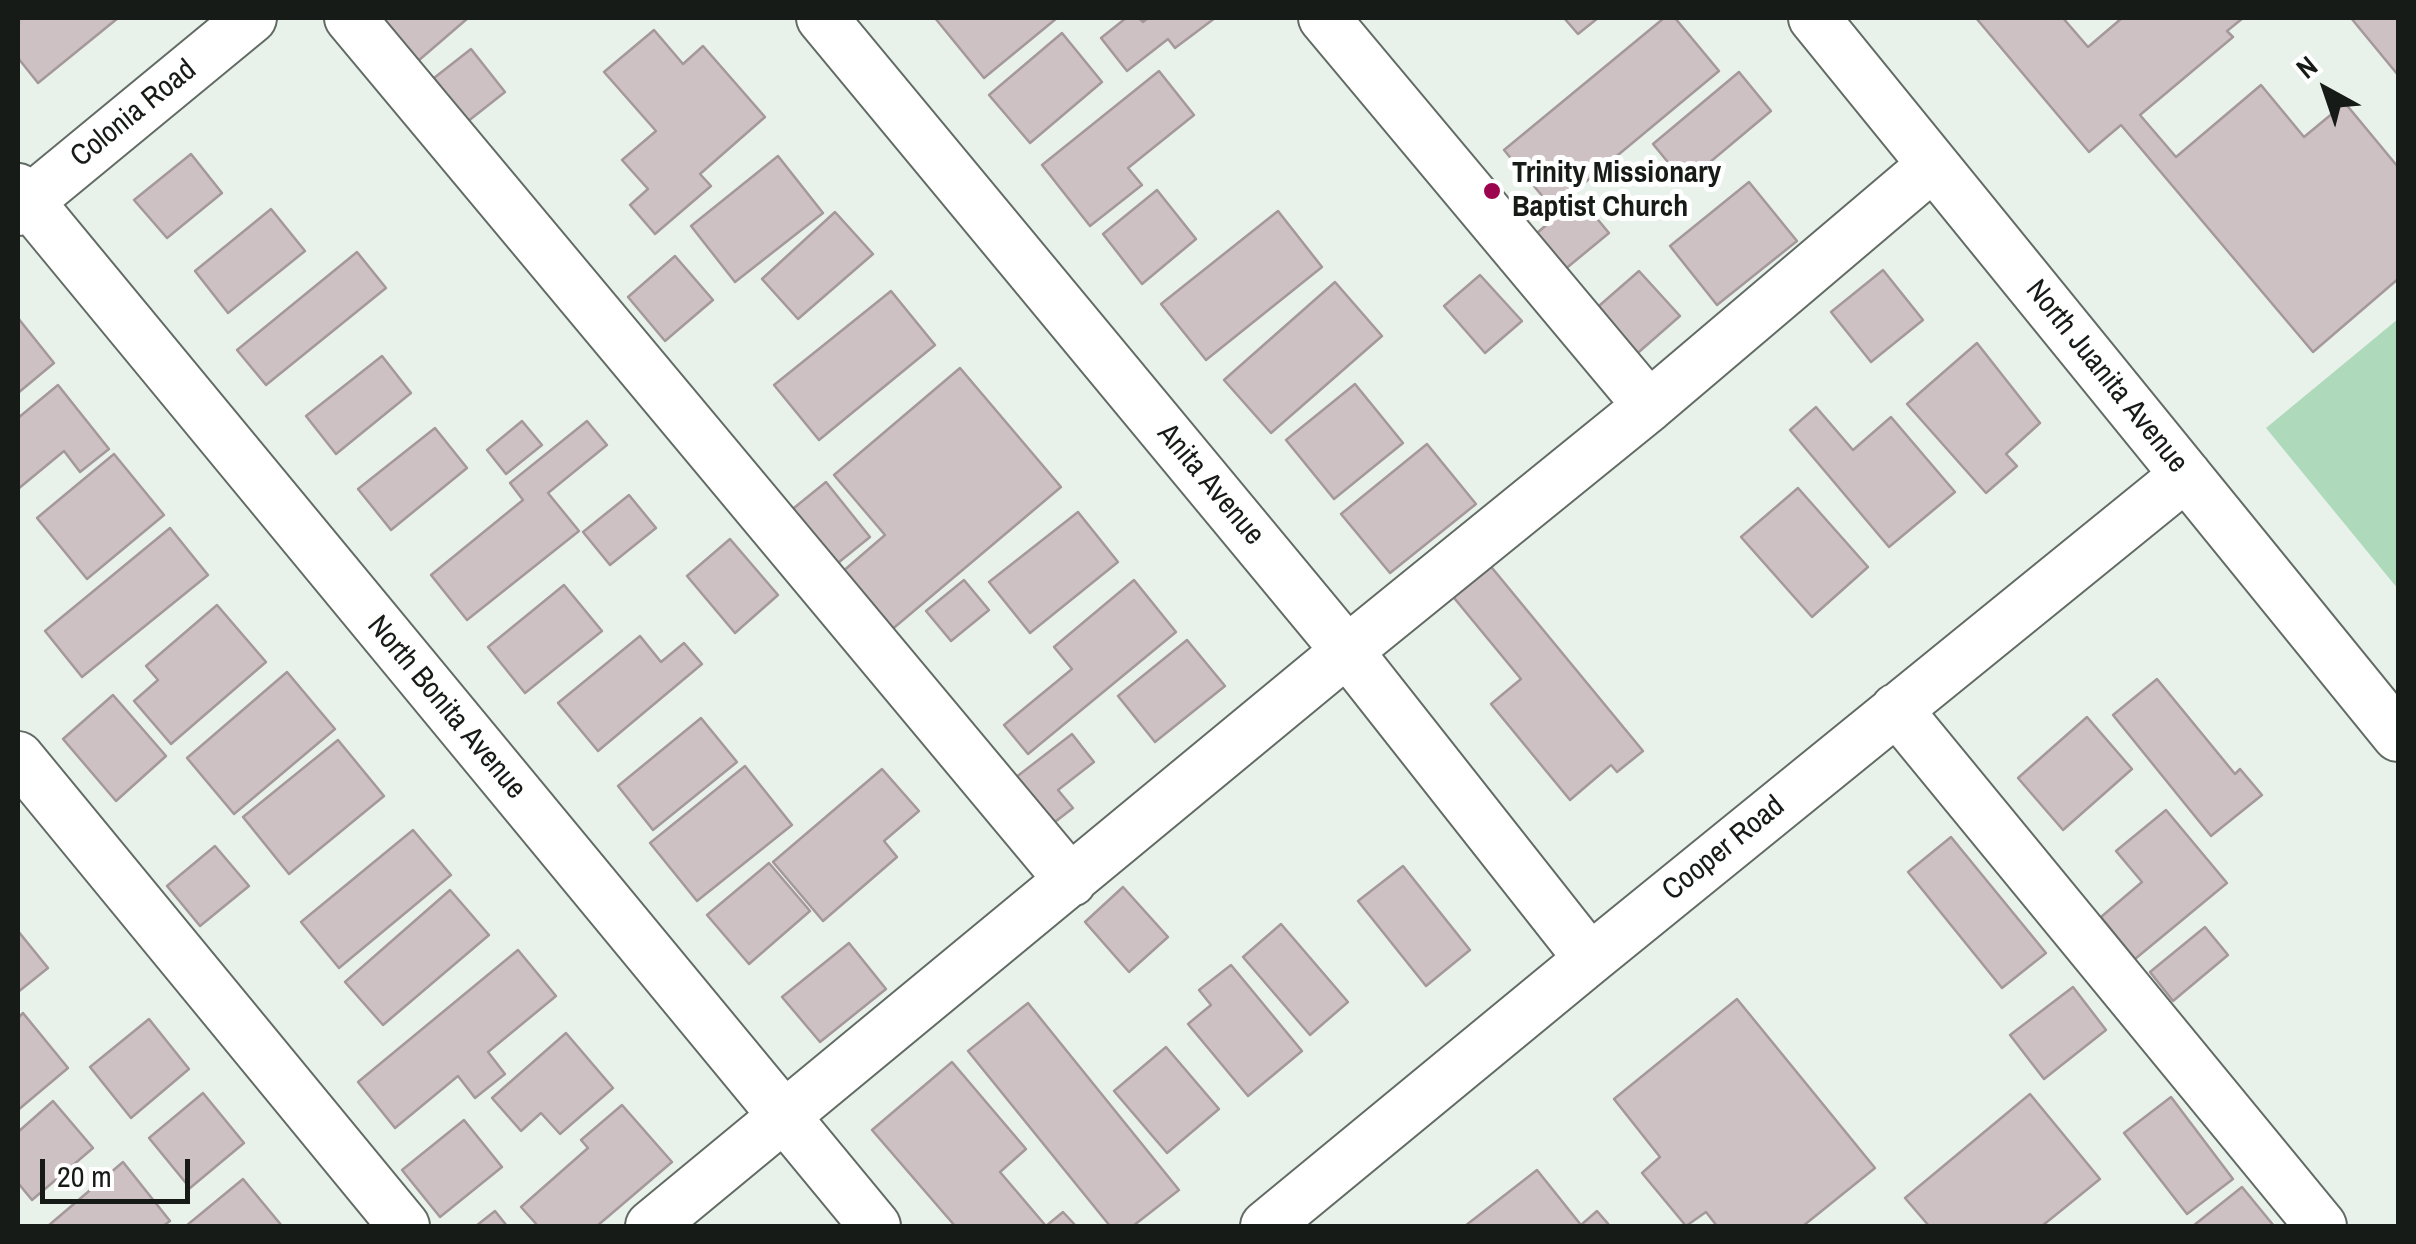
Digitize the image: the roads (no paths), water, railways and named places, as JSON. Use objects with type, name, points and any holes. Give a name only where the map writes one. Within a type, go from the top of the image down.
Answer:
[{"type":"street","name":"Colonia Road","points":[[21,200],[251,18]]},
{"type":"street","points":[[350,18],[1070,881]]},
{"type":"street","name":"Anita Avenue","points":[[822,18],[1348,650],[1590,958]]},
{"type":"street","points":[[1324,18],[1649,406]]},
{"type":"street","name":"North Juanita Avenue","points":[[1814,18],[2398,736]]},
{"type":"street","points":[[652,1226],[1649,406],[1934,165]]},
{"type":"street","name":"North Bonita Avenue","points":[[21,200],[876,1226]]},
{"type":"street","name":"Cooper Road","points":[[1266,1226],[2186,475]]},
{"type":"street","points":[[1896,709],[2321,1226]]},
{"type":"street","points":[[18,757],[404,1226]]},
{"type":"place","name":"Trinity Missionary Baptist Church","points":[[1492,191]]}]
